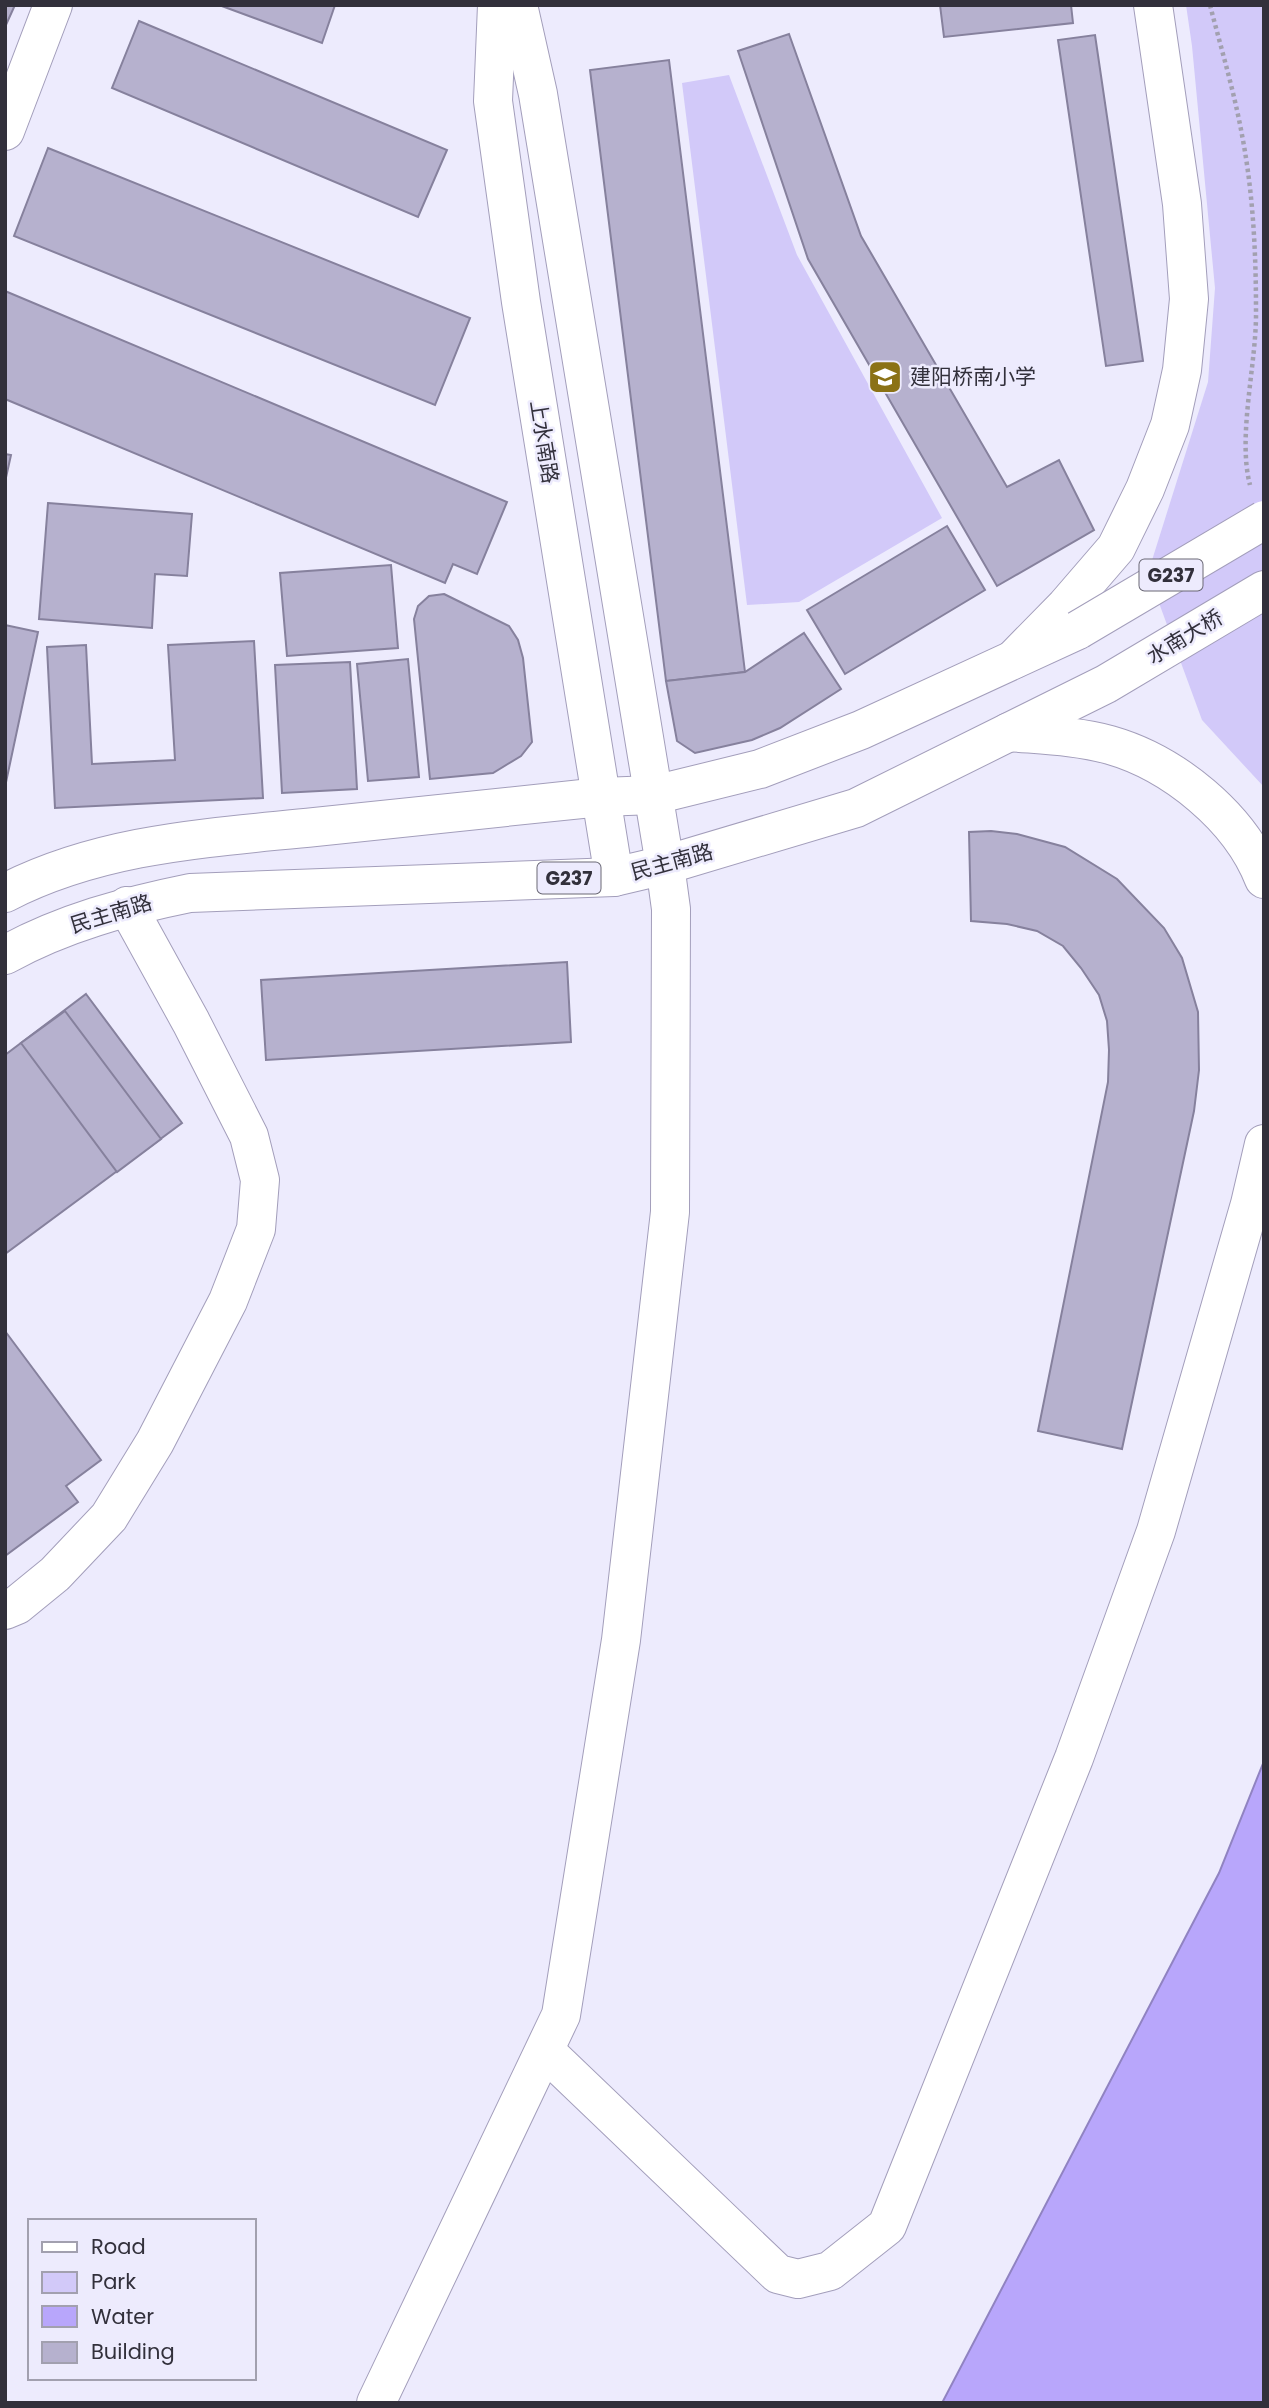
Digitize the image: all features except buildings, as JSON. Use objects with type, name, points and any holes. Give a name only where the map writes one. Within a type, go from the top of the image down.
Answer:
[{"type":"main road","points":[[5,131],[53,5]]},
{"type":"main road","name":"上水南路","points":[[497,5],[494,102],[524,316],[614,877]]},
{"type":"main road","points":[[376,2403],[561,2015],[621,1640],[670,1212],[671,909],[538,94],[518,5]]},
{"type":"main road","points":[[1013,660],[1066,606],[1116,548],[1145,489],[1170,425],[1182,370],[1189,299],[1182,204],[1153,5]]},
{"type":"main road","name":"G237","points":[[5,893],[102,855],[185,841],[601,797],[654,795],[760,769],[861,730],[1078,630],[1257,505]]},
{"type":"main road","name":"水南大桥","points":[[1107,684],[1264,590]]},
{"type":"main road","name":"民主南路","points":[[5,955],[27,943],[127,906],[190,893],[614,877],[665,865],[856,808],[1107,684]]},
{"type":"main road","points":[[1009,732],[1075,737],[1113,746],[1163,767],[1206,798],[1235,831],[1264,879]]},
{"type":"main road","points":[[5,1610],[17,1605],[55,1574],[109,1517],[155,1442],[228,1301],[256,1229],[260,1180],[249,1136],[191,1022],[127,906]]},
{"type":"main road","points":[[545,2050],[778,2274],[798,2279],[831,2271],[887,2226],[1074,1758],[1156,1531],[1251,1204],[1264,1144]]},
{"type":"path","points":[[1210,5],[1242,135],[1252,211],[1256,330],[1247,444],[1248,479],[1257,505]]},
{"type":"green space","points":[[1186,5],[1263,5],[1264,787],[1202,720],[1148,573],[1208,382],[1215,288]]},
{"type":"green space","points":[[729,75],[797,255],[942,518],[799,602],[747,605],[682,83]]},
{"type":"water","points":[[1264,1761],[1264,2403],[942,2403],[1219,1873]]},
{"type":"place","name":"建阳桥南小学","points":[[885,377]]}]
